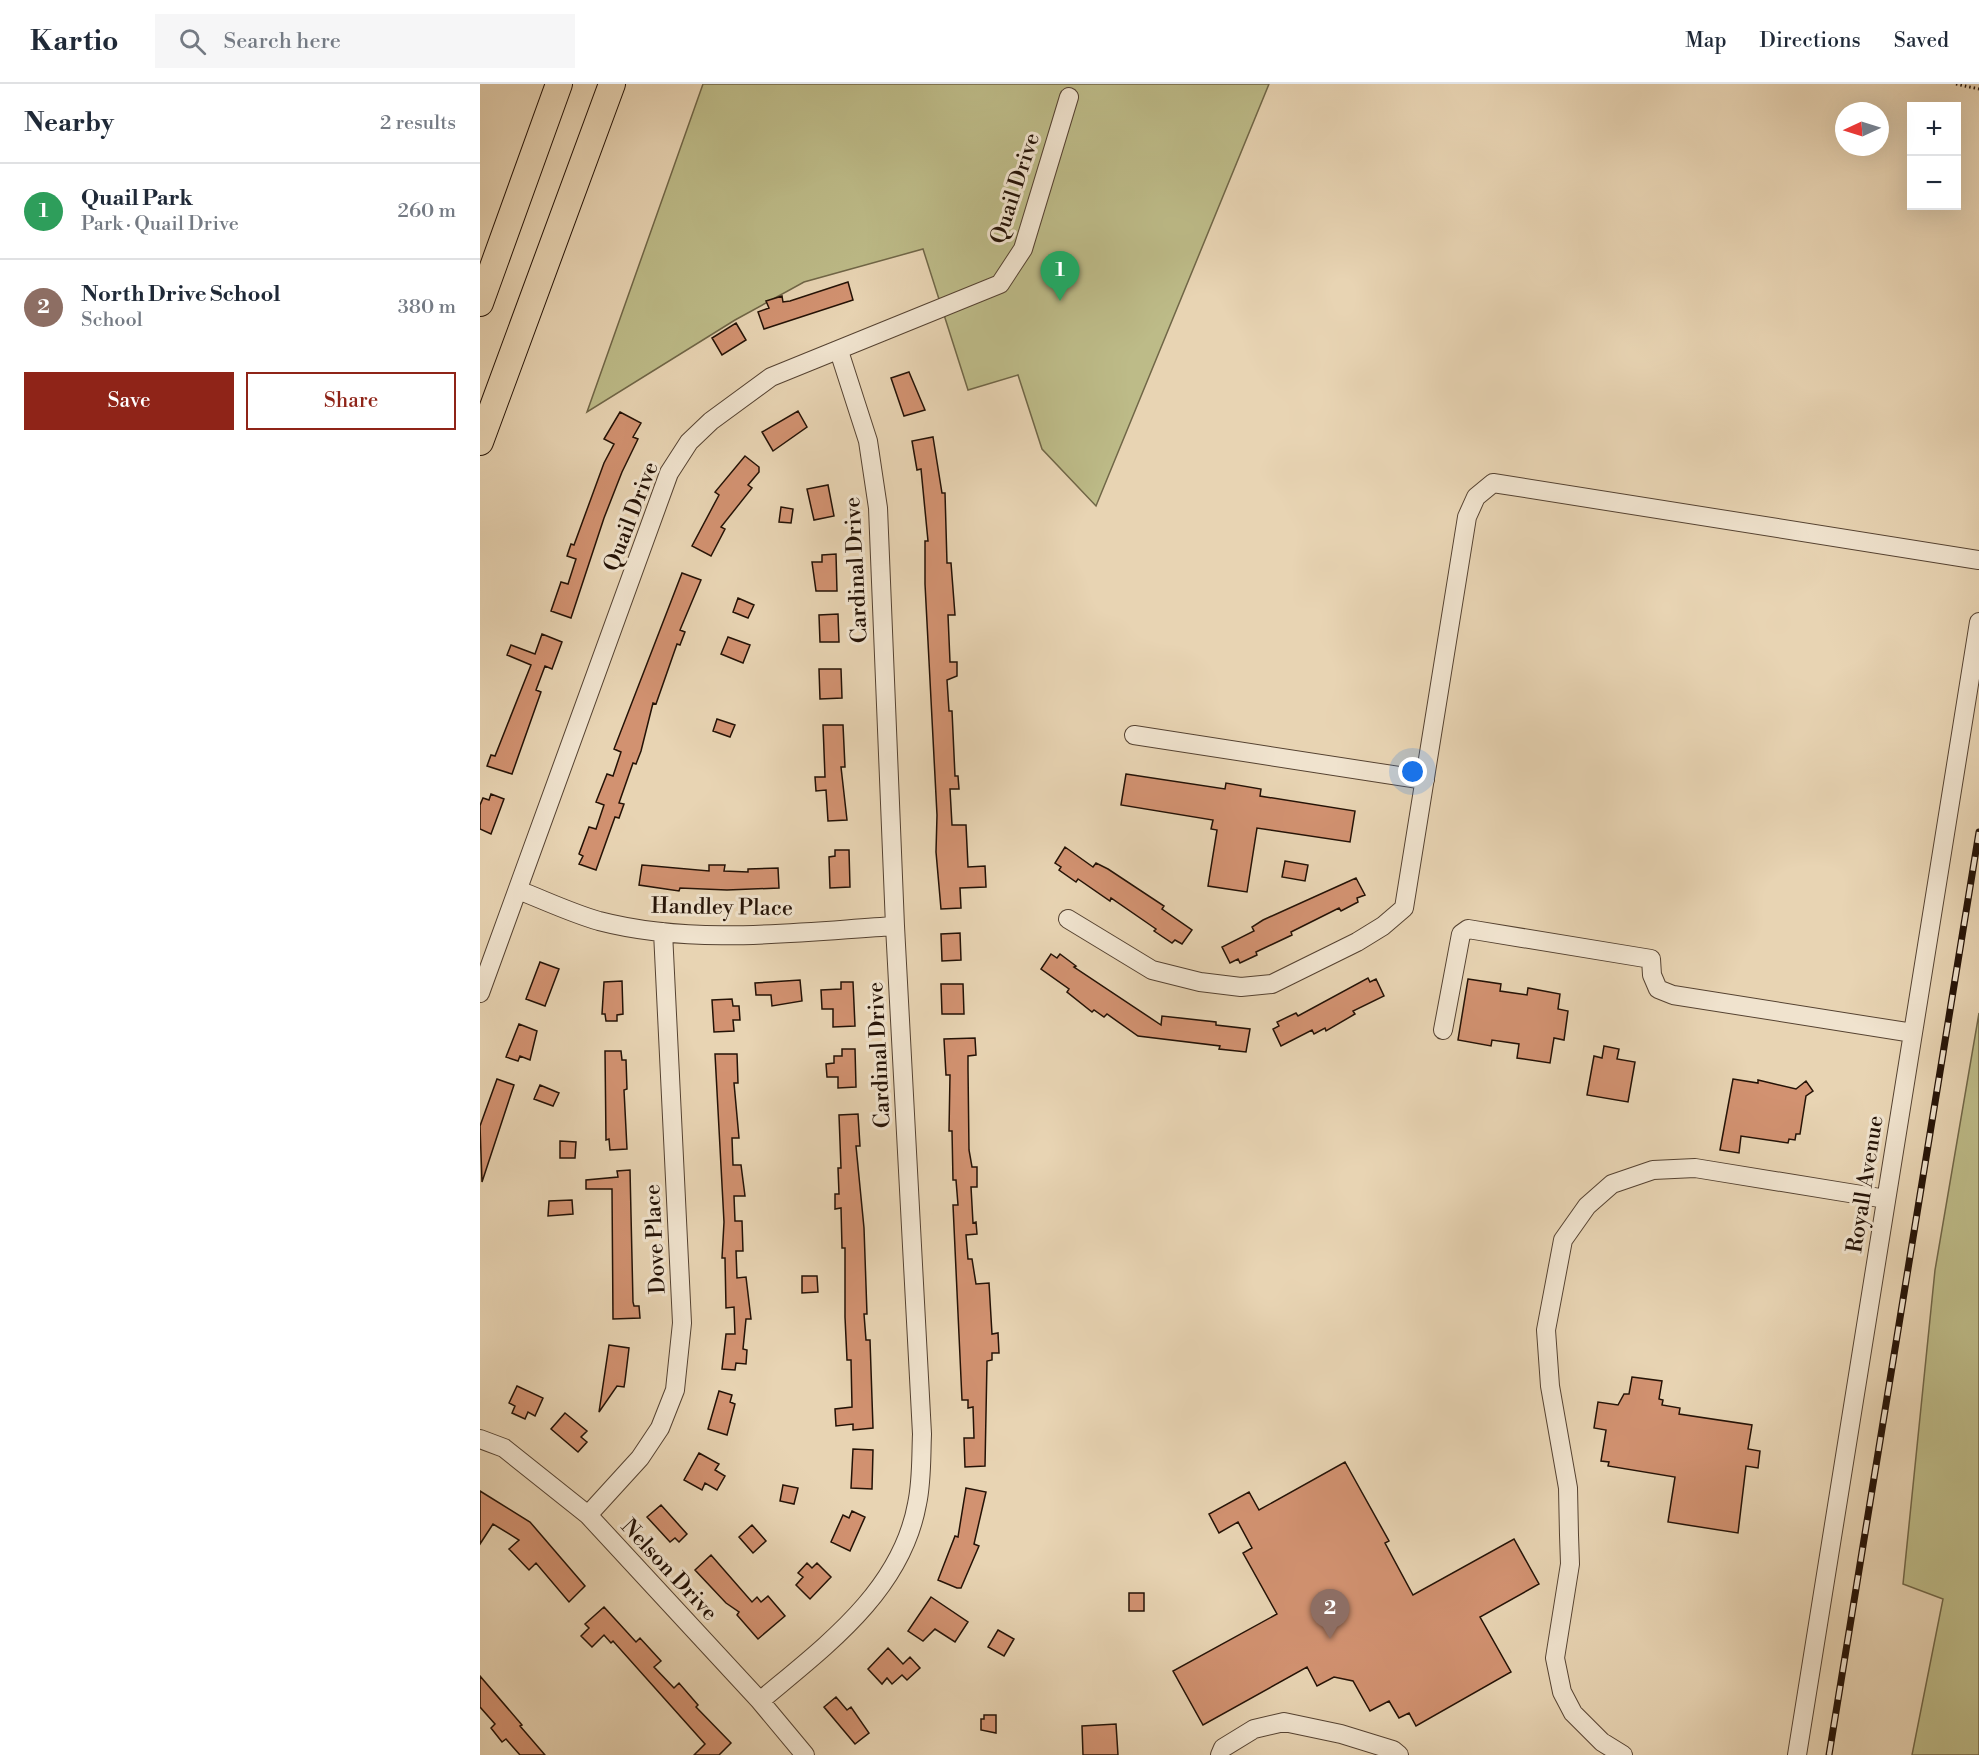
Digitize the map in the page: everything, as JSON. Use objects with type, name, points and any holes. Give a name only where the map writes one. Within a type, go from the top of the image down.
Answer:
[{"type":"highway","points":[[480,303],[559,84]]},
{"type":"highway","points":[[480,442],[612,84]]},
{"type":"street","name":"Quail Drive","points":[[480,993],[669,473],[689,442],[711,421],[771,377],[1000,284],[1023,249],[1069,97]]},
{"type":"street","name":"Cardinal Drive","points":[[759,1701],[850,1624],[881,1586],[906,1542],[917,1504],[922,1434],[895,926],[878,508],[868,441],[839,351]]},
{"type":"street","points":[[1068,919],[1152,970],[1241,987],[1272,984],[1357,942],[1383,926],[1404,908],[1467,517],[1476,498],[1493,483],[1979,560]]},
{"type":"street","name":"Royall Avenue","points":[[1797,1755],[1979,622]]},
{"type":"street","points":[[1134,735],[1425,780]]},
{"type":"street","name":"Handley Place","points":[[518,890],[598,921],[663,933],[751,935],[895,926]]},
{"type":"street","points":[[1443,1030],[1461,934],[1468,929],[1651,959],[1652,975],[1658,989],[1673,995],[1913,1033]]},
{"type":"street","name":"Dove Place","points":[[588,1515],[640,1458],[660,1428],[675,1390],[682,1323],[663,933]]},
{"type":"street","points":[[1623,1755],[1602,1742],[1573,1713],[1562,1692],[1555,1658],[1570,1564],[1570,1545],[1568,1488],[1550,1386],[1545,1330],[1563,1240],[1587,1206],[1612,1184],[1653,1170],[1695,1168],[1886,1199]]},
{"type":"street","name":"Nelson Drive","points":[[480,1439],[504,1449],[588,1515],[759,1701],[805,1755]]},
{"type":"street","points":[[1220,1755],[1223,1748],[1254,1729],[1284,1722],[1341,1734],[1393,1750],[1399,1755]]},
{"type":"path","points":[[1956,84],[1979,89]]},
{"type":"shaded area","points":[[703,84],[1269,84],[1096,506],[1042,449],[1018,375],[968,390],[923,249],[804,282],[735,320],[587,412]]},
{"type":"shaded area","points":[[1979,1013],[1979,1755],[1912,1755],[1943,1599],[1903,1584],[1935,1270]]},
{"type":"building","points":[[848,282],[853,300],[764,329],[758,312],[769,308],[766,301],[782,296],[783,302],[790,301]]},
{"type":"building","points":[[736,323],[746,340],[722,355],[712,338]]},
{"type":"building","points":[[909,372],[925,410],[904,416],[891,378]]},
{"type":"building","points":[[798,411],[807,427],[773,451],[762,432]]},
{"type":"building","points":[[620,412],[641,423],[633,437],[638,439],[604,518],[571,618],[551,611],[561,582],[568,584],[576,559],[567,556],[571,544],[574,545],[604,463],[614,444],[604,439]]},
{"type":"building","points":[[933,437],[942,493],[945,493],[947,563],[951,563],[955,615],[948,615],[950,662],[957,662],[957,676],[947,680],[949,711],[952,711],[955,776],[958,776],[959,789],[950,789],[952,825],[966,825],[968,867],[985,866],[986,887],[960,888],[961,908],[941,909],[936,852],[937,815],[925,584],[925,541],[928,541],[921,469],[917,470],[912,441]]},
{"type":"building","points":[[745,456],[759,467],[759,472],[748,485],[752,488],[721,527],[725,529],[711,556],[692,546],[719,495],[715,492]]},
{"type":"building","points":[[828,485],[834,516],[814,520],[807,489]]},
{"type":"building","points":[[781,507],[793,509],[791,523],[779,522]]},
{"type":"building","points":[[836,554],[837,591],[816,591],[812,562],[822,562],[822,555]]},
{"type":"building","points":[[682,573],[701,580],[680,630],[685,632],[680,645],[677,644],[656,704],[653,703],[641,751],[636,764],[633,763],[619,803],[624,804],[619,818],[615,817],[596,870],[579,864],[583,856],[579,854],[589,827],[596,829],[604,805],[596,802],[607,774],[613,776],[621,752],[614,749]]},
{"type":"building","points":[[738,598],[754,605],[748,618],[733,612]]},
{"type":"building","points":[[838,614],[839,642],[820,642],[819,615]]},
{"type":"building","points":[[542,634],[562,642],[552,669],[545,666],[536,690],[541,692],[512,774],[487,766],[491,755],[495,756],[531,665],[507,655],[511,645],[535,654]]},
{"type":"building","points":[[728,637],[750,645],[743,663],[721,654]]},
{"type":"building","points":[[819,669],[841,669],[842,698],[820,699]]},
{"type":"building","points":[[717,719],[735,725],[730,737],[713,731]]},
{"type":"building","points":[[823,725],[843,725],[845,767],[841,767],[847,820],[828,821],[826,790],[816,791],[815,777],[825,777]]},
{"type":"building","points":[[1126,774],[1225,789],[1226,783],[1261,789],[1260,796],[1355,811],[1350,842],[1257,828],[1247,892],[1208,886],[1217,830],[1211,829],[1213,820],[1121,805]]},
{"type":"building","points":[[491,794],[504,799],[491,834],[480,829],[480,805],[483,798],[489,800]]},
{"type":"building","points":[[1065,847],[1093,867],[1096,863],[1108,869],[1164,906],[1162,909],[1192,930],[1182,944],[1175,940],[1172,943],[1111,898],[1110,901],[1078,879],[1076,882],[1059,870],[1061,867],[1055,863]]},
{"type":"building","points":[[835,850],[849,850],[850,887],[830,888],[829,857],[835,856]]},
{"type":"building","points":[[1285,861],[1308,865],[1305,881],[1282,877]]},
{"type":"building","points":[[642,865],[709,871],[709,865],[725,865],[724,871],[748,872],[748,869],[778,868],[779,888],[727,890],[680,888],[679,891],[639,885]]},
{"type":"building","points":[[1356,878],[1365,895],[1357,898],[1358,902],[1341,911],[1339,908],[1291,932],[1292,935],[1256,952],[1257,955],[1240,963],[1238,959],[1230,963],[1222,947],[1254,931],[1252,927],[1263,920]]},
{"type":"building","points":[[960,933],[961,960],[942,961],[941,934]]},
{"type":"building","points":[[1051,954],[1057,958],[1060,954],[1076,966],[1074,967],[1161,1025],[1162,1016],[1216,1022],[1216,1025],[1250,1029],[1246,1052],[1219,1049],[1220,1046],[1138,1036],[1107,1014],[1104,1017],[1094,1010],[1092,1012],[1067,992],[1069,989],[1041,969]]},
{"type":"building","points":[[540,962],[559,969],[545,1006],[526,999]]},
{"type":"building","points":[[1368,978],[1370,982],[1376,979],[1384,996],[1353,1011],[1355,1014],[1326,1031],[1325,1028],[1314,1034],[1312,1030],[1281,1046],[1273,1029],[1279,1026],[1277,1022],[1296,1013],[1298,1016]]},
{"type":"building","points":[[1468,979],[1501,984],[1500,991],[1527,995],[1528,988],[1560,994],[1558,1009],[1568,1011],[1564,1040],[1554,1038],[1550,1063],[1517,1058],[1519,1044],[1492,1040],[1491,1046],[1458,1040]]},
{"type":"building","points":[[800,980],[802,1001],[772,1006],[771,995],[756,995],[755,983]]},
{"type":"building","points":[[622,981],[623,1014],[617,1015],[617,1021],[606,1021],[605,1014],[602,1014],[604,982]]},
{"type":"building","points":[[841,982],[853,982],[855,1026],[833,1027],[833,1009],[822,1009],[821,990],[841,989]]},
{"type":"building","points":[[941,984],[963,984],[964,1014],[942,1014]]},
{"type":"building","points":[[732,999],[733,1006],[739,1006],[740,1020],[733,1020],[734,1031],[714,1032],[712,1000]]},
{"type":"building","points":[[519,1024],[537,1031],[530,1060],[520,1056],[518,1061],[506,1057]]},
{"type":"building","points":[[975,1038],[976,1055],[968,1056],[968,1069],[969,1150],[972,1167],[977,1167],[977,1187],[971,1187],[973,1223],[976,1222],[977,1234],[966,1235],[968,1259],[972,1259],[976,1284],[989,1283],[992,1334],[998,1333],[999,1353],[992,1353],[992,1360],[987,1361],[985,1466],[965,1467],[964,1438],[974,1438],[973,1407],[968,1408],[968,1400],[962,1400],[953,1205],[958,1205],[956,1180],[953,1180],[952,1131],[949,1131],[950,1075],[946,1075],[944,1039]]},
{"type":"building","points":[[1604,1046],[1619,1049],[1617,1059],[1635,1062],[1628,1102],[1587,1095],[1594,1056],[1602,1058]]},
{"type":"building","points":[[842,1049],[855,1049],[856,1087],[838,1088],[838,1077],[827,1077],[826,1064],[834,1063],[834,1056],[842,1056]]},
{"type":"building","points":[[605,1051],[621,1051],[622,1060],[626,1060],[627,1089],[624,1090],[627,1149],[610,1150],[609,1139],[606,1140]]},
{"type":"building","points":[[715,1054],[737,1054],[738,1083],[734,1083],[739,1138],[732,1138],[733,1165],[741,1165],[745,1196],[734,1196],[735,1221],[742,1221],[743,1251],[736,1251],[737,1278],[746,1277],[751,1319],[746,1319],[743,1349],[747,1350],[746,1364],[736,1363],[735,1370],[722,1369],[726,1334],[735,1334],[734,1307],[726,1308],[725,1258],[722,1258],[724,1222]]},
{"type":"building","points":[[497,1079],[514,1085],[482,1182],[480,1126]]},
{"type":"building","points":[[1733,1079],[1758,1083],[1758,1080],[1796,1089],[1806,1081],[1813,1091],[1806,1096],[1800,1134],[1796,1134],[1795,1140],[1789,1139],[1788,1143],[1741,1136],[1739,1153],[1720,1150]]},
{"type":"building","points":[[540,1085],[559,1093],[553,1106],[534,1099]]},
{"type":"building","points":[[858,1114],[860,1146],[856,1146],[864,1228],[867,1314],[864,1314],[866,1340],[870,1340],[873,1428],[853,1430],[853,1424],[836,1426],[835,1409],[852,1407],[851,1360],[847,1360],[845,1317],[845,1248],[842,1248],[841,1208],[835,1209],[835,1194],[839,1194],[838,1168],[841,1168],[839,1115]]},
{"type":"building","points":[[560,1141],[576,1142],[575,1158],[560,1158]]},
{"type":"building","points":[[630,1170],[633,1302],[634,1306],[639,1306],[640,1318],[613,1319],[612,1189],[586,1189],[586,1180],[618,1177],[617,1171]]},
{"type":"building","points":[[572,1200],[573,1214],[548,1216],[549,1201]]},
{"type":"building","points":[[802,1276],[817,1276],[818,1292],[802,1293]]},
{"type":"building","points":[[609,1345],[629,1348],[625,1381],[624,1387],[617,1386],[599,1412]]},
{"type":"building","points":[[1632,1377],[1662,1381],[1659,1399],[1663,1400],[1662,1405],[1680,1408],[1679,1414],[1752,1425],[1748,1449],[1760,1451],[1758,1468],[1746,1466],[1738,1533],[1668,1522],[1675,1477],[1608,1466],[1609,1462],[1601,1461],[1606,1430],[1594,1428],[1598,1402],[1618,1405],[1624,1394],[1629,1394]]},
{"type":"building","points":[[517,1386],[543,1398],[535,1416],[528,1412],[525,1419],[512,1413],[515,1406],[509,1403]]},
{"type":"building","points":[[719,1391],[732,1395],[730,1402],[735,1404],[727,1435],[708,1429]]},
{"type":"building","points":[[565,1413],[587,1431],[581,1437],[587,1442],[578,1452],[551,1429]]},
{"type":"building","points":[[853,1449],[873,1450],[872,1489],[851,1488]]},
{"type":"building","points":[[699,1453],[719,1464],[715,1470],[725,1476],[717,1490],[705,1483],[702,1490],[684,1480]]},
{"type":"building","points":[[1345,1462],[1389,1541],[1385,1543],[1413,1595],[1514,1539],[1539,1584],[1480,1617],[1511,1672],[1416,1726],[1409,1713],[1399,1718],[1389,1701],[1370,1711],[1353,1681],[1334,1677],[1317,1686],[1307,1667],[1203,1725],[1173,1671],[1277,1614],[1243,1553],[1252,1548],[1238,1522],[1219,1533],[1209,1514],[1249,1492],[1259,1510]]},
{"type":"building","points":[[783,1485],[798,1488],[794,1504],[780,1501]]},
{"type":"building","points":[[966,1488],[986,1492],[974,1544],[979,1546],[961,1588],[957,1588],[938,1580],[955,1536],[958,1537]]},
{"type":"building","points":[[480,1491],[530,1522],[585,1586],[569,1602],[536,1563],[529,1570],[509,1549],[519,1540],[493,1524],[480,1544]]},
{"type":"building","points":[[661,1505],[687,1534],[679,1542],[675,1538],[670,1542],[647,1517]]},
{"type":"building","points":[[852,1511],[865,1517],[850,1551],[831,1542],[843,1515],[849,1518]]},
{"type":"building","points":[[752,1525],[766,1541],[753,1553],[739,1537]]},
{"type":"building","points":[[711,1555],[752,1602],[757,1597],[761,1602],[768,1596],[785,1616],[758,1639],[737,1615],[739,1612],[726,1603],[695,1570]]},
{"type":"building","points":[[807,1563],[812,1568],[817,1563],[831,1577],[810,1599],[796,1585],[803,1577],[798,1573]]},
{"type":"building","points":[[1129,1593],[1144,1593],[1144,1611],[1129,1611]]},
{"type":"building","points":[[931,1597],[968,1622],[955,1642],[935,1629],[923,1641],[908,1631]]},
{"type":"building","points":[[604,1607],[636,1642],[640,1638],[661,1661],[654,1667],[674,1688],[679,1683],[698,1705],[696,1707],[731,1743],[719,1755],[694,1755],[705,1744],[613,1641],[611,1643],[604,1635],[592,1647],[581,1636],[589,1628],[585,1624]]},
{"type":"building","points":[[998,1630],[1014,1639],[1004,1656],[988,1647]]},
{"type":"building","points":[[888,1648],[903,1664],[910,1657],[920,1668],[907,1680],[902,1675],[892,1684],[887,1678],[882,1684],[868,1669]]},
{"type":"building","points":[[480,1676],[545,1755],[520,1755],[506,1739],[502,1742],[491,1728],[495,1724],[480,1707]]},
{"type":"building","points":[[836,1697],[847,1710],[851,1707],[869,1733],[855,1744],[824,1707]]},
{"type":"building","points":[[984,1715],[996,1715],[996,1733],[981,1730],[981,1719],[984,1719]]},
{"type":"building","points":[[1116,1724],[1118,1755],[1083,1755],[1082,1726]]},
{"type":"railway","points":[[1829,1755],[1979,832]]},
{"type":"place","name":"Quail Park","points":[[1060,301]]},
{"type":"place","name":"North Drive School","points":[[1330,1639]]}]
